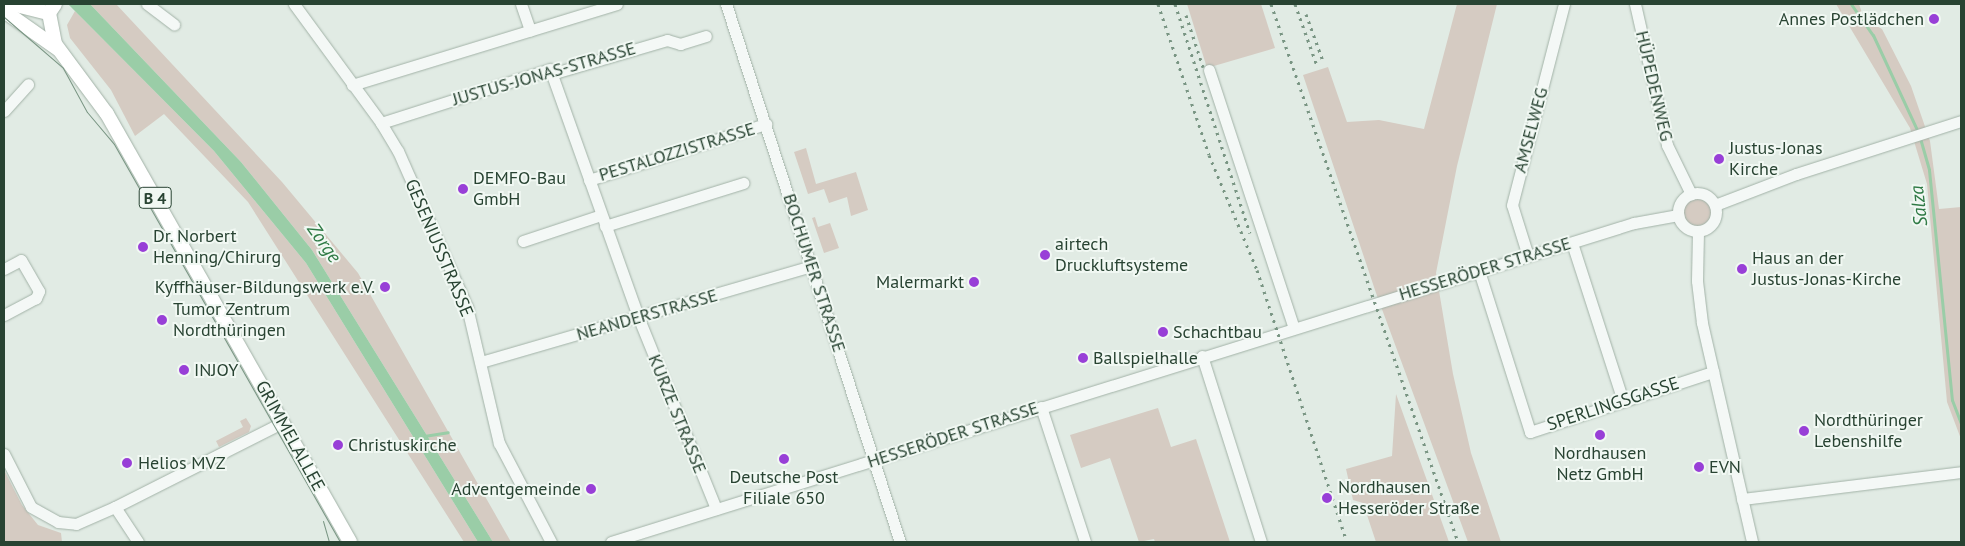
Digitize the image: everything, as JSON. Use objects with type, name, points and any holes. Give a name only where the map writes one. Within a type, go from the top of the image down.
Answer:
[{"type":"main road","points":[[12,4],[52,8]]},
{"type":"main road","name":"B 4","points":[[52,8],[51,31],[58,49]]},
{"type":"main road","name":"B 4","points":[[4,11],[58,49]]},
{"type":"main road","name":"GRIMMELALLEE","points":[[58,49],[107,114],[350,542]]},
{"type":"street","points":[[147,4],[174,24]]},
{"type":"street","name":"GESENIUSSTRASSE","points":[[294,4],[381,123],[398,151],[467,307],[482,362],[499,443],[551,542]]},
{"type":"street","points":[[521,4],[530,30]]},
{"type":"street","points":[[352,85],[617,4]]},
{"type":"street","name":"BOCHUMER STRASSE","points":[[726,4],[900,542]]},
{"type":"street","name":"AMSELWEG","points":[[1528,256],[1512,205],[1564,4]]},
{"type":"street","name":"HÜPEDENWEG","points":[[1635,4],[1667,145],[1692,194]]},
{"type":"street","name":"JUSTUS-JONAS-STRASSE","points":[[381,123],[550,69],[551,74],[666,40],[680,44],[706,36]]},
{"type":"street","points":[[1209,70],[1294,328]]},
{"type":"street","name":"PESTALOZZISTRASSE","points":[[551,74],[638,319]]},
{"type":"street","points":[[4,111],[28,84]]},
{"type":"street","points":[[1715,205],[1796,174],[1961,121]]},
{"type":"street","name":"PESTALOZZISTRASSE","points":[[589,180],[766,124]]},
{"type":"street","points":[[605,226],[743,183]]},
{"type":"street","points":[[1692,194],[1706,195],[1715,205],[1712,224],[1698,232],[1686,228],[1678,215],[1683,199],[1692,194]]},
{"type":"street","points":[[523,241],[601,215]]},
{"type":"street","name":"HESSERÖDER STRASSE","points":[[612,542],[1202,356],[1479,271],[1653,218],[1678,215]]},
{"type":"street","points":[[1698,232],[1697,281],[1702,323],[1752,542]]},
{"type":"street","points":[[1572,243],[1623,401]]},
{"type":"street","points":[[4,269],[21,260],[39,291],[36,298],[4,315]]},
{"type":"street","name":"NEANDERSTRASSE","points":[[482,362],[638,319],[812,266]]},
{"type":"street","name":"SPERLINGSGASSE","points":[[1479,271],[1530,432],[1714,372]]},
{"type":"street","name":"KURZE STRASSE","points":[[638,319],[716,509]]},
{"type":"street","points":[[1202,356],[1262,542]]},
{"type":"street","points":[[1041,407],[1085,542]]},
{"type":"street","points":[[4,454],[31,507],[43,516],[76,524],[115,507],[283,422]]},
{"type":"street","points":[[1742,499],[1961,472]]},
{"type":"street","points":[[115,507],[138,542]]},
{"type":"shaded area","points":[[68,4],[90,4],[241,162],[312,250],[493,542],[478,542],[306,263],[214,151]]},
{"type":"shaded area","points":[[90,4],[116,4],[282,182],[358,273],[511,542],[493,542],[312,250],[241,162]]},
{"type":"shaded area","points":[[1187,4],[1261,4],[1275,48],[1207,68]]},
{"type":"shaded area","points":[[1457,4],[1497,4],[1457,166],[1436,273],[1453,374],[1471,453],[1501,542],[1468,542],[1376,293],[1303,75],[1328,67],[1347,122],[1379,120],[1424,129]]},
{"type":"shaded area","points":[[1836,4],[1859,4],[1864,19],[1882,29],[1911,86],[1930,141],[1939,209],[1961,207],[1961,439],[1947,402],[1927,184],[1910,128]]},
{"type":"shaded area","points":[[75,11],[214,151],[306,263],[478,542],[464,542],[248,202],[164,114],[135,136],[111,90],[70,38],[67,25]]},
{"type":"shaded area","points":[[806,148],[816,184],[856,172],[868,210],[851,216],[847,197],[829,203],[824,189],[808,194],[794,152]]},
{"type":"shaded area","points":[[1697,199],[1707,203],[1711,213],[1707,223],[1697,227],[1687,223],[1683,213],[1687,203]]},
{"type":"shaded area","points":[[815,217],[818,227],[830,223],[839,248],[824,253],[812,218]]},
{"type":"shaded area","points":[[1396,394],[1449,542],[1376,542],[1363,503],[1353,500],[1346,469],[1392,456]]},
{"type":"shaded area","points":[[1158,408],[1171,447],[1196,439],[1230,542],[1155,542],[1154,539],[1139,542],[1110,458],[1081,468],[1070,435]]},
{"type":"shaded area","points":[[246,418],[251,426],[249,432],[219,447],[216,441],[243,427],[240,421]]},
{"type":"shaded area","points":[[4,470],[22,505],[38,525],[61,533],[62,542],[4,542]]},
{"type":"waterway","name":"Salza","points":[[1851,4],[1873,35],[1918,132]]},
{"type":"waterway","name":"Salza","points":[[1920,138],[1929,170],[1952,400],[1961,423]]},
{"type":"waterway","points":[[424,436],[448,432]]},
{"type":"tram line","points":[[4,17],[63,68],[87,112],[114,144],[340,542]]},
{"type":"tram line","points":[[323,521],[329,542]]},
{"type":"railway","points":[[1158,4],[1209,155],[1257,270],[1347,542]]},
{"type":"railway","points":[[1175,4],[1250,233]]},
{"type":"railway","points":[[1271,4],[1458,542]]},
{"type":"railway","points":[[1295,4],[1316,63]]},
{"type":"railway","points":[[1306,14],[1323,61]]},
{"type":"railway","points":[[1186,15],[1203,67]]},
{"type":"place","name":"Annes Postlädchen","points":[[1934,19]]},
{"type":"place","name":"Justus-Jonas Kirche","points":[[1719,159]]},
{"type":"place","name":"DEMFO-Bau GmbH","points":[[463,189]]},
{"type":"place","name":"Dr. Norbert Henning/Chirurg","points":[[143,247]]},
{"type":"place","name":"airtech Druckluftsysteme","points":[[1045,255]]},
{"type":"place","name":"Haus an der Justus-Jonas-Kirche","points":[[1742,269]]},
{"type":"place","name":"Malermarkt","points":[[974,282]]},
{"type":"place","name":"Kyffhäuser-Bildungswerk e.V.","points":[[385,287]]},
{"type":"place","name":"Tumor Zentrum Nordthüringen","points":[[162,320]]},
{"type":"place","name":"Schachtbau","points":[[1163,332]]},
{"type":"place","name":"Ballspielhalle","points":[[1083,358]]},
{"type":"place","name":"INJOY","points":[[184,370]]},
{"type":"place","name":"Nordthüringer Lebenshilfe","points":[[1804,431]]},
{"type":"place","name":"Nordhausen Netz GmbH","points":[[1600,435]]},
{"type":"place","name":"Christuskirche","points":[[338,445]]},
{"type":"place","name":"Deutsche Post Filiale 650","points":[[784,459]]},
{"type":"place","name":"Helios MVZ","points":[[127,463]]},
{"type":"place","name":"EVN","points":[[1699,467]]},
{"type":"place","name":"Adventgemeinde","points":[[591,489]]},
{"type":"place","name":"Nordhausen Hesseröder Straße","points":[[1327,498]]},
{"type":"water label","name":"Zorge","points":[[324,243]]}]
